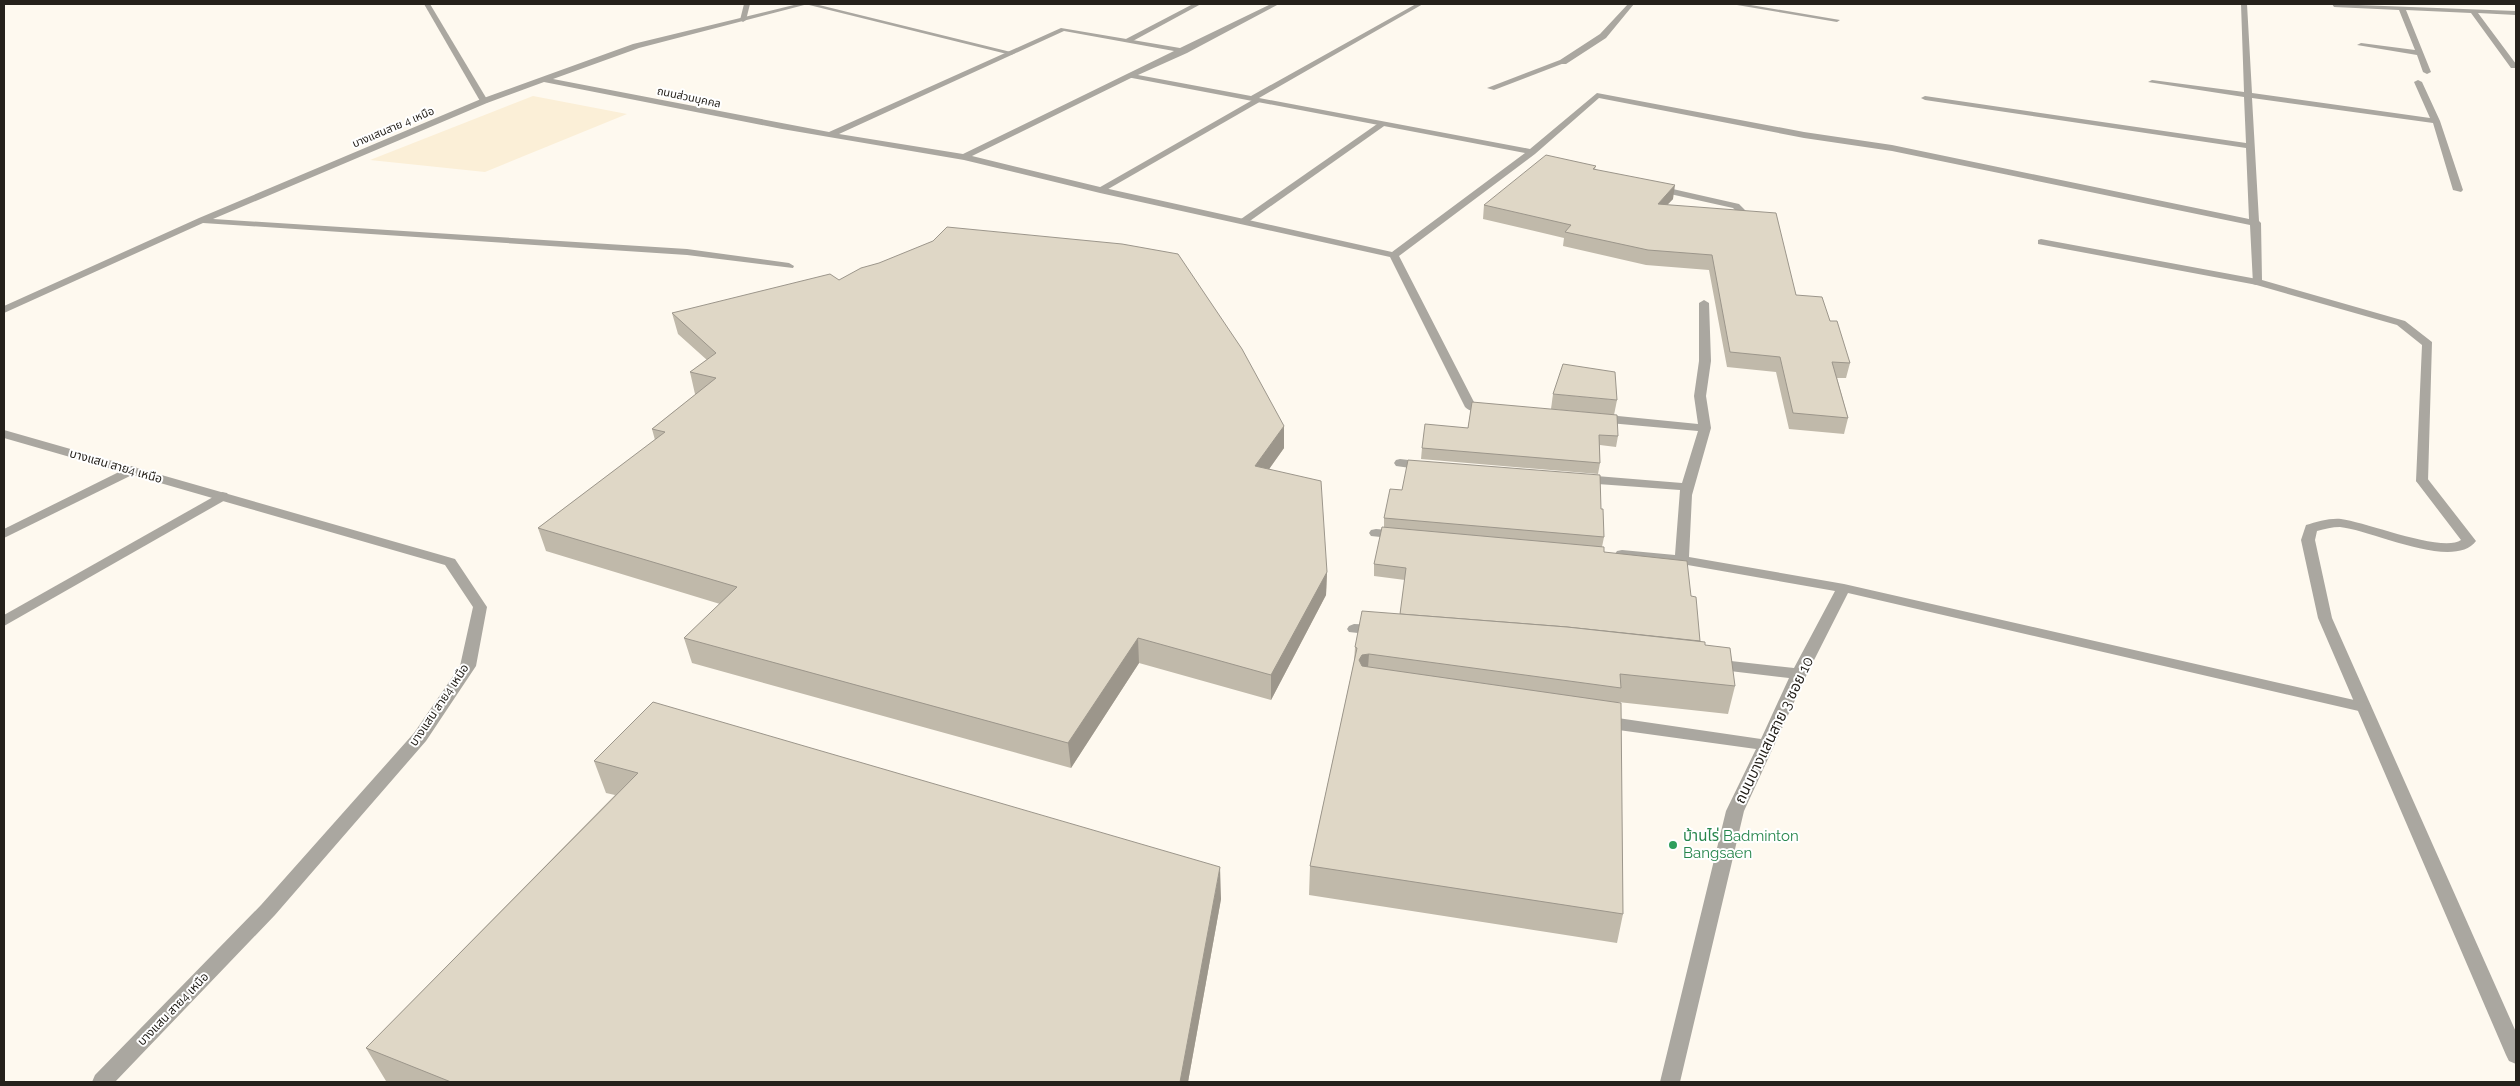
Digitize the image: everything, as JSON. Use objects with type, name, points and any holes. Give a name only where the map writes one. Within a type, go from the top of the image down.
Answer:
[{"type":"street","points":[[427,4],[484,101]]},
{"type":"street","points":[[743,20],[747,4]]},
{"type":"street","points":[[807,4],[1010,53]]},
{"type":"street","name":"บางแสนสาย 4 เหนือ","points":[[4,310],[202,220],[484,101],[636,46],[807,4]]},
{"type":"street","points":[[1128,40],[1198,4]]},
{"type":"street","points":[[964,157],[1184,51],[1276,4]]},
{"type":"street","points":[[1100,190],[1420,4]]},
{"type":"street","points":[[1491,88],[1564,62],[1603,36],[1630,4]]},
{"type":"street","points":[[1734,4],[1838,20]]},
{"type":"street","points":[[2244,4],[2249,146],[2256,223],[2257,282]]},
{"type":"street","points":[[2334,5],[2516,14]]},
{"type":"street","points":[[2402,8],[2427,72]]},
{"type":"street","points":[[2473,11],[2514,66]]},
{"type":"street","points":[[830,135],[1063,29],[1184,51]]},
{"type":"street","points":[[2361,45],[2420,53]]},
{"type":"street","points":[[1132,76],[1383,124],[1529,158]]},
{"type":"street","name":"ถนนส่วนบุคคล","points":[[542,79],[830,135],[964,157],[1100,190],[1394,255]]},
{"type":"street","points":[[2152,82],[2436,121]]},
{"type":"street","points":[[2418,82],[2436,121],[2458,190]]},
{"type":"street","points":[[1500,410],[1471,407],[1394,255],[1529,158],[1597,95],[1804,135],[1892,148],[2256,223]]},
{"type":"street","points":[[1925,98],[2249,146]]},
{"type":"street","points":[[1244,221],[1383,124]]},
{"type":"street","points":[[1649,186],[1736,206],[1746,216]]},
{"type":"street","points":[[202,220],[687,252],[789,266]]},
{"type":"street","points":[[2041,242],[2257,282],[2401,323],[2428,344],[2422,481],[2453,522],[2466,535],[2469,540],[2467,544],[2454,547],[2415,543],[2338,523],[2311,528],[2308,540],[2325,618],[2516,1055]]},
{"type":"street","points":[[1682,560],[1688,486],[1705,428],[1700,396],[1705,361],[1704,303]]},
{"type":"street","points":[[1588,417],[1705,428]]},
{"type":"street","name":"บางแสน สาย4 เหนือ","points":[[4,434],[450,562],[480,606],[468,666],[420,736],[275,903],[102,1082]]},
{"type":"street","points":[[1400,463],[1437,467]]},
{"type":"street","points":[[4,534],[131,470]]},
{"type":"street","points":[[1571,478],[1688,486]]},
{"type":"street","points":[[4,621],[222,496]]},
{"type":"street","points":[[1376,533],[1416,536]]},
{"type":"street","points":[[1603,553],[1682,560],[1844,588],[2363,706]]},
{"type":"street","name":"ถนนบางแสนสาย 3 ซอย 10","points":[[1670,1082],[1735,811],[1799,674],[1844,588]]},
{"type":"street","points":[[1354,628],[1394,632]]},
{"type":"street","points":[[1701,663],[1799,674]]},
{"type":"street","points":[[1591,720],[1766,745]]},
{"type":"shaded area","points":[[533,96],[627,114],[485,172],[370,160]]},
{"type":"building","points":[[1546,155],[1596,166],[1593,169],[1675,185],[1658,204],[1776,213],[1796,295],[1822,297],[1830,321],[1837,321],[1850,363],[1832,362],[1848,418],[1793,413],[1780,357],[1730,352],[1712,255],[1648,250],[1565,232],[1571,225],[1484,205]]},
{"type":"building","points":[[947,227],[1122,244],[1178,254],[1242,349],[1284,426],[1255,466],[1321,481],[1327,572],[1271,675],[1138,638],[1068,743],[684,638],[737,587],[538,528],[665,432],[652,429],[716,378],[690,372],[716,353],[672,313],[830,274],[839,280],[861,268],[879,263],[933,241]]},
{"type":"building","points":[[1563,364],[1615,372],[1617,400],[1553,394]]},
{"type":"building","points":[[1472,402],[1617,415],[1618,436],[1599,435],[1600,463],[1422,448],[1425,424],[1468,428]]},
{"type":"building","points":[[1408,460],[1600,475],[1604,537],[1384,518],[1390,489],[1402,490]]},
{"type":"building","points":[[1382,527],[1604,547],[1604,552],[1687,561],[1691,596],[1696,597],[1700,641],[1567,627],[1400,614],[1406,568],[1374,564]]},
{"type":"building","points":[[1362,611],[1567,627],[1705,642],[1705,645],[1730,648],[1735,686],[1620,674],[1621,688],[1369,654],[1362,655],[1359,660],[1362,666],[1621,703],[1623,914],[1310,866],[1357,648],[1355,647]]},
{"type":"building","points":[[653,702],[1220,867],[1180,1082],[451,1082],[366,1048],[638,773],[594,761]]},
{"type":"place","name":"บ้านไร่ Badminton Bangsaen","points":[[1673,845]]}]
